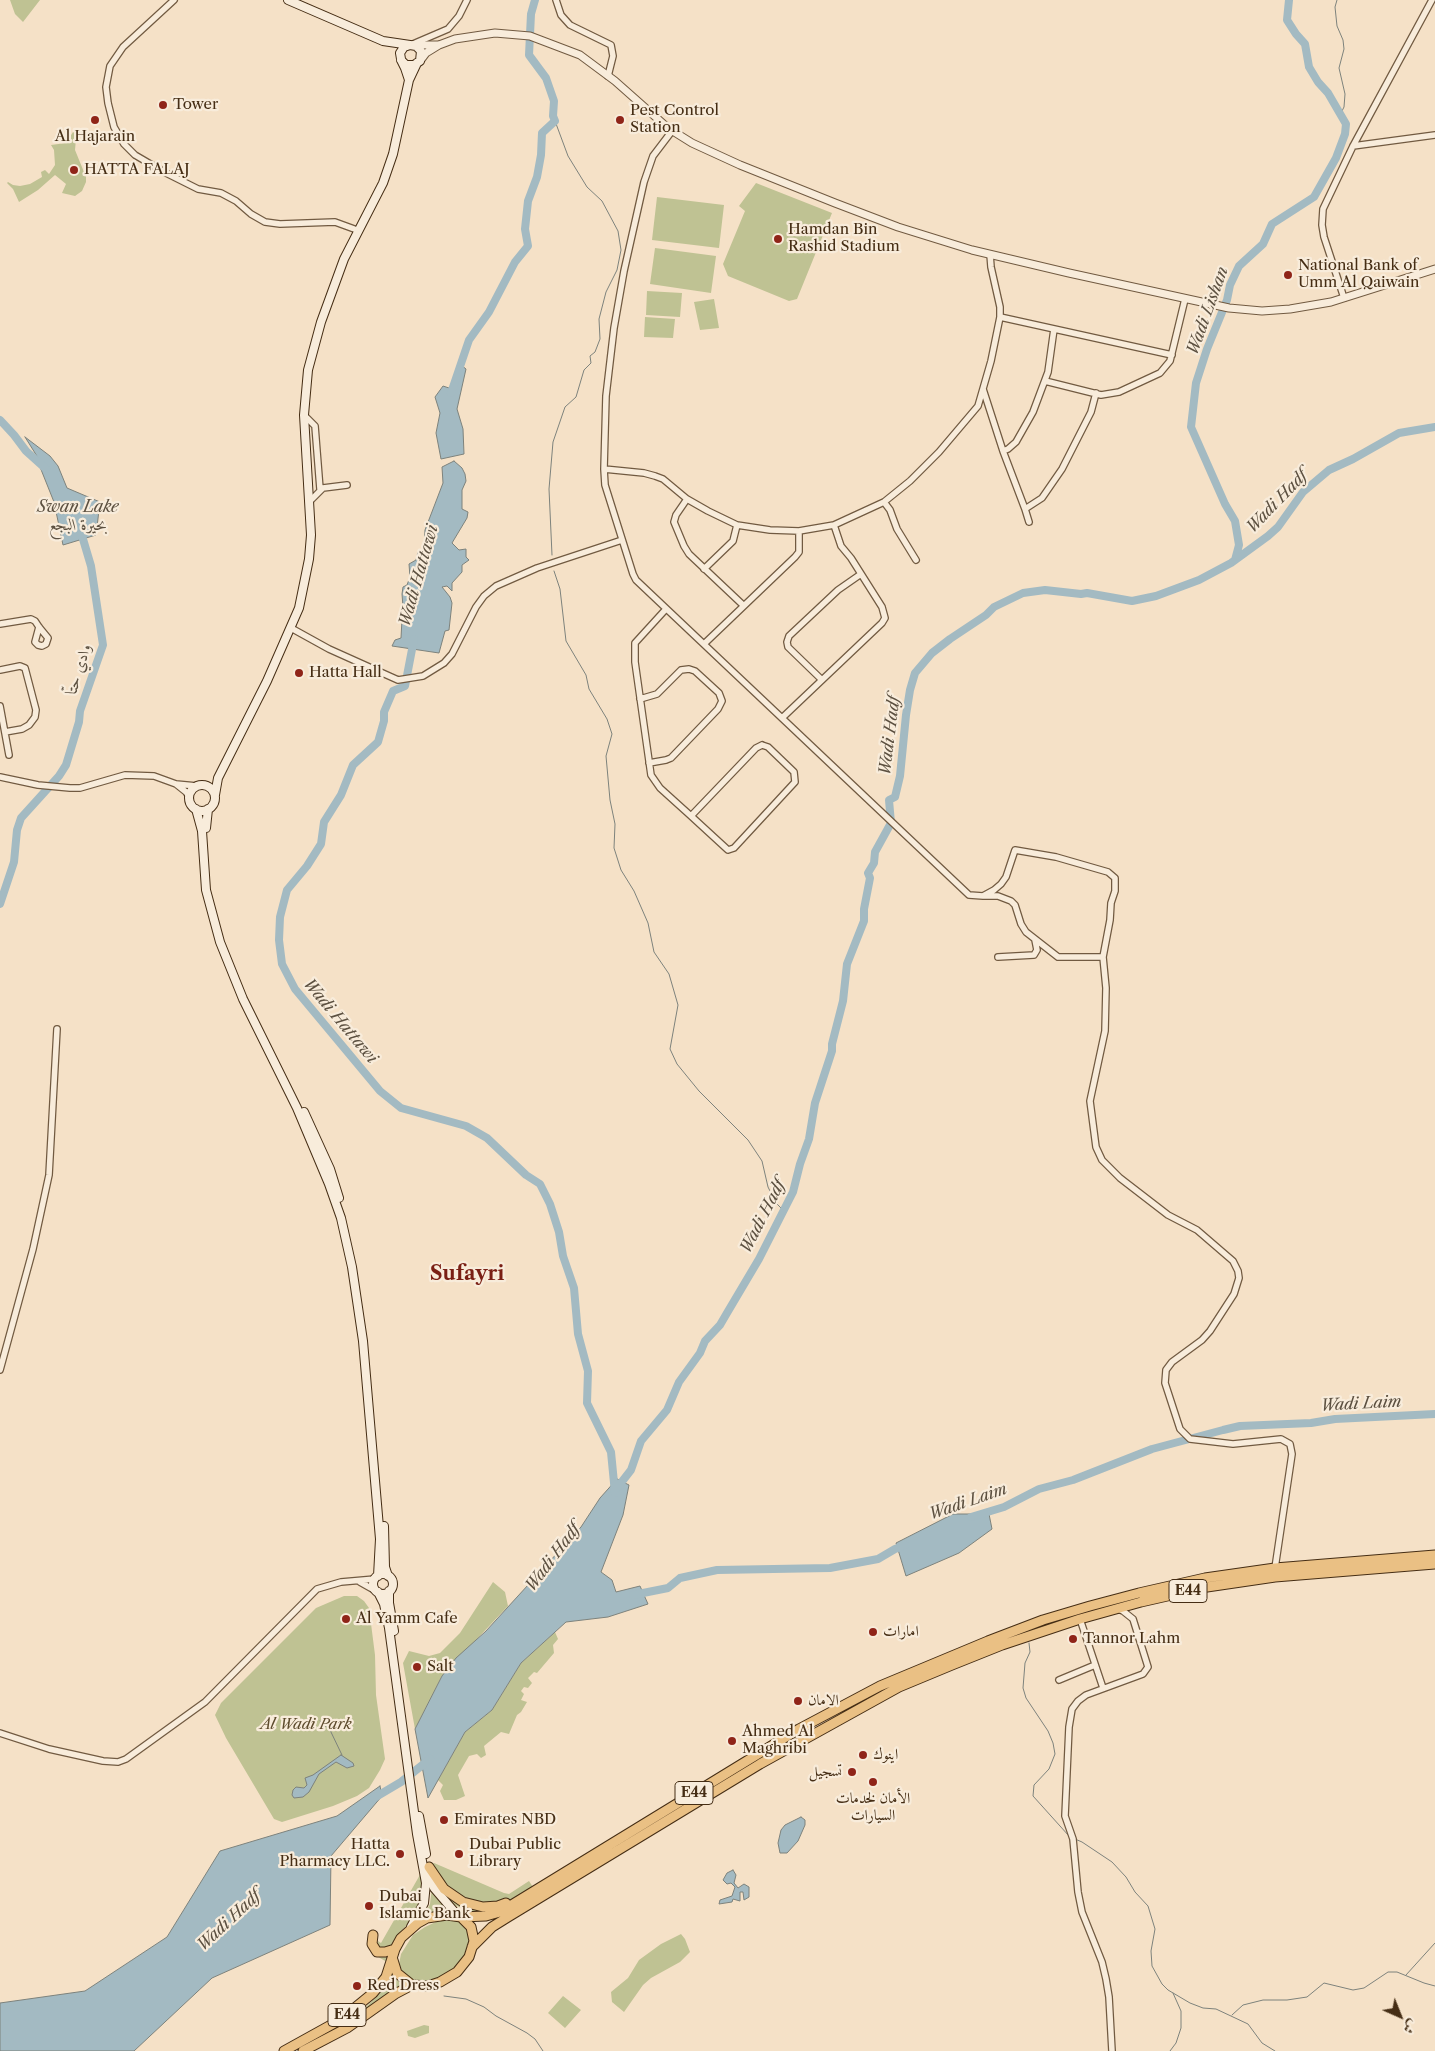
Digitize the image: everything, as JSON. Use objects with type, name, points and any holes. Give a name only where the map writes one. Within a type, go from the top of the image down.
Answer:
[{"type":"highway","name":"E44","points":[[460,1917],[493,1914],[814,1721],[880,1686],[1043,1620],[1138,1593],[1205,1578],[1275,1568],[1435,1555]]},
{"type":"highway","name":"E44","points":[[472,1947],[492,1927],[508,1916],[760,1764],[899,1688],[1002,1645],[1141,1602],[1227,1583],[1275,1577],[1435,1564]]},
{"type":"highway","points":[[952,1665],[959,1658],[976,1651],[978,1648],[975,1646]]},
{"type":"highway","points":[[429,1868],[444,1889],[453,1897],[467,1904],[493,1906],[523,1896]]},
{"type":"highway","points":[[437,1916],[460,1917],[471,1927],[473,1934],[472,1947],[464,1965],[449,1978],[428,1986],[412,1985],[406,1982],[397,1973],[393,1960],[395,1950],[401,1938],[410,1928],[427,1918],[437,1916]]},
{"type":"highway","points":[[373,1935],[372,1944],[377,1952],[395,1950]]},
{"type":"highway","name":"E44","points":[[303,2051],[357,2008],[372,1993],[386,1977],[393,1960]]},
{"type":"highway","name":"E44","points":[[284,2051],[327,2033],[347,2028],[395,1994],[412,1985]]},
{"type":"main road","points":[[288,0],[383,41],[412,45],[420,51],[418,62],[409,80],[393,154],[383,183],[344,259],[318,332],[308,370],[304,415],[311,550],[298,608],[290,630],[242,734],[216,783],[214,803],[208,809],[206,824],[208,879],[214,910],[224,941],[248,999],[330,1169],[342,1206],[356,1262],[367,1341],[373,1427],[385,1539],[385,1567],[392,1582],[389,1603],[394,1623],[410,1773]]},
{"type":"main road","points":[[383,41],[406,65],[418,62]]},
{"type":"main road","points":[[409,80],[401,60],[402,50],[412,45]]},
{"type":"main road","points":[[223,768],[200,786],[193,789],[190,798],[196,809],[202,831],[207,897],[220,942],[243,999],[297,1108],[329,1184],[341,1218],[352,1267],[363,1341],[380,1539],[376,1577],[373,1584],[384,1604],[389,1628],[426,1889],[424,1903],[410,1928]]},
{"type":"main road","points":[[200,786],[211,788],[215,796]]},
{"type":"main road","points":[[196,809],[208,809]]},
{"type":"main road","points":[[376,1577],[382,1574],[388,1576]]},
{"type":"main road","points":[[377,1592],[385,1594],[390,1591]]},
{"type":"main road","points":[[413,1796],[434,1888],[460,1917]]},
{"type":"street","points":[[174,0],[122,48],[110,66],[107,79],[108,104],[114,127],[124,144],[135,155],[164,172],[198,189],[221,193],[236,201],[251,214],[265,222],[280,224],[335,222],[358,230]]},
{"type":"street","points":[[412,45],[448,29],[459,16],[467,0]]},
{"type":"street","points":[[556,0],[561,15],[570,25],[611,45],[614,53],[608,76]]},
{"type":"street","points":[[1344,298],[1328,253],[1322,225],[1323,209],[1353,146],[1432,0]]},
{"type":"street","points":[[418,62],[426,53],[439,45],[456,39],[494,33],[530,36],[580,55],[608,76],[670,130],[692,143],[740,165],[898,227],[990,254],[1069,274],[1185,299],[1230,308],[1262,311],[1296,308],[1344,298],[1435,269]]},
{"type":"street","points":[[412,45],[439,45]]},
{"type":"street","points":[[670,130],[649,164],[644,182],[624,271],[614,328],[606,396],[604,470],[609,502],[636,580],[969,895],[998,896],[1011,901],[1018,910],[1024,930],[1061,958],[1103,957]]},
{"type":"street","points":[[1353,146],[1435,135]]},
{"type":"street","points":[[604,470],[644,473],[655,476],[663,479],[687,499],[737,525],[770,530],[799,531],[834,525],[884,502],[910,481],[933,458],[978,406],[1000,317],[1000,307],[990,254]]},
{"type":"street","points":[[1046,381],[1096,393],[1115,393],[1160,373],[1167,367],[1172,355],[1185,299]]},
{"type":"street","points":[[1000,317],[1172,355]]},
{"type":"street","points":[[1003,451],[1008,449],[1021,434],[1046,381],[1053,348],[1054,329]]},
{"type":"street","points":[[983,388],[989,411],[1029,522]]},
{"type":"street","points":[[1025,509],[1042,498],[1062,469],[1091,412],[1096,393]]},
{"type":"street","points":[[974,410],[980,408],[989,411]]},
{"type":"street","points":[[304,415],[315,426],[320,489]]},
{"type":"street","points":[[310,502],[320,489],[324,487],[347,485]]},
{"type":"street","points":[[687,499],[676,515],[674,522],[676,529],[690,554],[743,606]]},
{"type":"street","points":[[884,502],[890,510],[897,529],[916,560]]},
{"type":"street","points":[[704,569],[733,541],[737,525]]},
{"type":"street","points":[[782,718],[878,627],[885,618],[882,606],[841,546],[834,525]]},
{"type":"street","points":[[704,644],[795,557],[799,552],[799,531]]},
{"type":"street","points":[[290,630],[398,680],[423,676],[444,663],[452,654],[476,607],[484,596],[496,586],[537,568],[622,540]]},
{"type":"street","points":[[821,680],[788,647],[787,642],[790,636],[838,590],[861,574]]},
{"type":"street","points":[[666,609],[635,643],[634,662],[653,780],[691,816],[726,849],[732,849],[793,787],[796,775],[768,746],[758,746],[691,816]]},
{"type":"street","points":[[0,624],[30,619],[36,621],[39,627]]},
{"type":"street","points":[[0,670],[20,666],[25,668],[36,710],[35,717],[29,726],[5,732]]},
{"type":"street","points":[[640,699],[657,694],[681,670],[689,669],[694,671],[720,694],[722,702],[718,710],[671,758],[649,763]]},
{"type":"street","points":[[0,706],[9,755]]},
{"type":"street","points":[[0,777],[38,785],[80,788],[125,775],[137,774],[154,776],[176,784],[190,798]]},
{"type":"street","points":[[176,784],[200,786]]},
{"type":"street","points":[[983,896],[994,890],[1006,877],[1015,850],[1056,857],[1108,872],[1116,881],[1103,957],[1107,1014],[1105,1031],[1090,1101],[1096,1147],[1102,1160],[1120,1178],[1168,1216],[1197,1230],[1232,1261],[1238,1271],[1239,1278],[1234,1294],[1210,1331],[1202,1340],[1172,1362],[1166,1370],[1165,1383],[1180,1429],[1190,1439],[1233,1444],[1281,1439],[1290,1444],[1292,1454],[1275,1568]]},
{"type":"street","points":[[998,957],[1034,955],[1037,950],[1035,940]]},
{"type":"street","points":[[0,1370],[33,1248],[48,1174],[57,1029]]},
{"type":"street","points":[[0,1733],[102,1761],[118,1762],[126,1759],[205,1702],[317,1589],[328,1584],[376,1577]]},
{"type":"street","points":[[356,1580],[377,1592]]},
{"type":"street","points":[[1112,2051],[1108,1988],[1102,1962],[1082,1912],[1078,1892],[1073,1839],[1065,1816],[1069,1727],[1072,1709],[1078,1700],[1147,1670],[1148,1663],[1133,1619],[1133,1614],[1141,1602]]},
{"type":"street","points":[[1116,1609],[1123,1611],[1133,1619]]},
{"type":"street","points":[[1080,1620],[1103,1688]]},
{"type":"street","points":[[1059,1680],[1095,1665]]},
{"type":"green space","points":[[10,0],[40,0],[23,22],[15,14]]},
{"type":"green space","points":[[73,132],[79,136],[76,139],[75,150],[86,177],[82,191],[75,196],[62,193],[66,184],[55,175],[38,190],[19,202],[13,189],[7,183],[20,186],[30,184],[42,177],[41,172],[45,170],[49,174],[55,165],[54,150],[51,145],[66,143]]},
{"type":"green space","name":"Hamdan Bin Rashid Stadium","points":[[756,183],[832,213],[797,299],[789,301],[728,276],[723,264],[745,211],[739,206]]},
{"type":"green space","points":[[657,197],[724,205],[719,248],[652,240]]},
{"type":"green space","points":[[655,248],[716,256],[711,293],[650,284]]},
{"type":"green space","points":[[647,291],[682,293],[680,317],[646,315]]},
{"type":"green space","points":[[714,299],[719,328],[700,330],[694,302]]},
{"type":"green space","points":[[645,317],[675,319],[673,338],[644,337]]},
{"type":"green space","points":[[493,1582],[505,1592],[508,1606],[442,1676],[415,1729],[403,1663],[409,1651],[429,1656],[440,1653],[460,1633]]},
{"type":"green space","name":"Al Wadi Park","points":[[344,1596],[357,1596],[369,1608],[375,1655],[376,1695],[385,1759],[369,1788],[357,1796],[333,1806],[282,1822],[274,1819],[226,1738],[215,1715],[221,1703],[316,1608]]},
{"type":"green space","points":[[555,1632],[558,1639],[553,1645],[554,1653],[537,1673],[534,1672],[528,1678],[532,1683],[528,1688],[524,1687],[521,1691],[524,1694],[521,1700],[527,1702],[517,1715],[509,1734],[501,1732],[484,1746],[486,1755],[481,1758],[477,1754],[469,1756],[458,1775],[465,1796],[456,1800],[444,1800],[440,1791],[443,1785],[438,1780],[465,1732],[492,1710],[521,1663]]},
{"type":"green space","points":[[434,1863],[504,1893],[509,1894],[529,1881],[533,1887],[501,1908],[487,1913],[473,1914],[451,1903],[442,1894],[431,1864]]},
{"type":"green space","points":[[421,1873],[423,1873],[423,1900],[409,1923],[400,1932],[387,1962],[373,1954],[378,1941],[381,1943]]},
{"type":"green space","points":[[432,1887],[444,1906],[451,1911],[422,1920],[430,1904]]},
{"type":"green space","points":[[440,1920],[457,1920],[465,1924],[471,1933],[470,1950],[457,1968],[433,1982],[412,1982],[401,1972],[399,1964],[401,1954],[413,1935]]},
{"type":"green space","points":[[681,1934],[690,1952],[680,1962],[651,1978],[643,1985],[624,2012],[612,2002],[611,1992],[628,1978],[639,1960],[661,1944]]},
{"type":"green space","points":[[393,1974],[405,1988],[336,2030],[333,2030],[367,2006],[383,1990]]},
{"type":"green space","points":[[563,1996],[581,2010],[565,2028],[548,2013]]},
{"type":"green space","points":[[424,2025],[429,2026],[429,2033],[415,2038],[408,2036],[407,2031]]},
{"type":"water","points":[[461,365],[466,369],[457,409],[463,429],[464,454],[441,459],[436,433],[440,413],[435,397],[443,386],[449,388],[456,384],[456,375]]},
{"type":"water","name":"Swan Lake بحيرة البجع","points":[[25,437],[50,456],[58,466],[67,488],[100,502],[96,535],[63,545],[54,502],[40,467],[40,461]]},
{"type":"water","points":[[454,461],[462,468],[465,474],[466,481],[462,490],[462,509],[468,512],[467,518],[452,543],[459,550],[466,549],[466,557],[469,560],[462,565],[462,572],[452,583],[452,591],[447,586],[442,587],[452,603],[449,630],[445,631],[439,653],[392,646],[395,640],[401,638],[402,619],[407,614],[403,607],[402,594],[403,587],[407,585],[410,577],[409,564],[416,560],[418,552],[424,550],[425,530],[443,483],[442,467]]},
{"type":"water","points":[[617,1479],[629,1485],[623,1515],[601,1572],[612,1580],[616,1592],[640,1586],[648,1604],[608,1617],[566,1622],[521,1663],[492,1710],[465,1732],[428,1798],[415,1729],[442,1676],[456,1658],[486,1631],[581,1527],[600,1498]]},
{"type":"water","points":[[953,1514],[989,1514],[992,1529],[959,1553],[906,1576],[896,1543]]},
{"type":"water","points":[[341,1755],[353,1763],[354,1766],[347,1768],[336,1762],[319,1774],[309,1792],[303,1797],[294,1798],[292,1795],[296,1787],[304,1788],[307,1785],[305,1778],[313,1775]]},
{"type":"water","points":[[380,1786],[382,1796],[331,1856],[330,1925],[212,1978],[134,2051],[0,2051],[0,2003],[85,1991],[167,1937],[220,1851],[337,1816]]},
{"type":"water","points":[[801,1817],[805,1820],[805,1825],[798,1841],[787,1853],[780,1853],[778,1843],[781,1830],[785,1825]]},
{"type":"water","points":[[733,1870],[736,1875],[734,1883],[738,1888],[744,1884],[749,1887],[749,1897],[744,1900],[743,1892],[740,1892],[740,1901],[733,1899],[732,1902],[719,1904],[720,1900],[732,1896],[735,1887],[723,1880],[727,1873]]},
{"type":"waterway","name":"Wadi Hattawi","points":[[451,393],[469,340],[489,312],[515,262],[528,246],[525,229],[528,201],[537,177],[542,133],[555,121],[553,116],[554,101],[546,78],[529,55],[531,14],[535,0]]},
{"type":"waterway","name":"Wadi Lishan","points":[[1235,560],[1239,545],[1235,521],[1225,504],[1191,427],[1196,383],[1207,349],[1227,300],[1230,285],[1239,266],[1263,244],[1272,224],[1314,197],[1336,158],[1345,134],[1346,124],[1328,93],[1318,82],[1309,67],[1305,44],[1287,20],[1289,0]]},
{"type":"waterway","points":[[1337,0],[1335,7],[1337,26],[1343,40],[1344,49],[1339,68],[1345,94],[1344,107],[1340,115]]},
{"type":"waterway","points":[[552,555],[549,489],[553,442],[565,407],[576,397],[584,370],[591,363],[590,356],[595,352],[600,339],[599,319],[606,292],[617,270],[621,250],[618,231],[602,201],[587,187],[568,156],[555,121]]},
{"type":"waterway","name":"وادي حتّا","points":[[0,420],[26,451],[46,469]]},
{"type":"waterway","name":"Wadi Hadf","points":[[617,1488],[631,1470],[641,1441],[667,1410],[679,1382],[700,1353],[705,1341],[720,1325],[759,1259],[793,1192],[809,1139],[815,1103],[832,1051],[832,1044],[843,1001],[847,964],[864,921],[864,909],[870,878],[868,873],[874,863],[875,852],[891,823],[889,800],[895,797],[900,776],[906,715],[915,673],[932,653],[950,639],[986,615],[994,607],[1023,593],[1045,590],[1087,593],[1132,601],[1156,596],[1199,580],[1231,563],[1268,536],[1278,527],[1303,492],[1329,470],[1399,433],[1435,427]]},
{"type":"waterway","name":"وادي حتّا","points":[[0,904],[14,862],[17,830],[21,818],[59,776],[66,765],[79,722],[80,711],[103,645],[91,566],[80,529]]},
{"type":"waterway","points":[[554,571],[560,589],[566,641],[586,675],[589,689],[607,719],[612,734],[606,756],[610,800],[615,824],[614,848],[621,870],[634,891],[648,923],[654,952],[669,974],[678,1005],[670,1049],[677,1064],[699,1091],[748,1140],[762,1161],[768,1187],[776,1203],[784,1211]]},
{"type":"waterway","name":"Wadi Hattawi","points":[[414,639],[405,686],[393,691],[384,712],[384,721],[378,742],[353,765],[341,795],[324,822],[321,844],[307,866],[287,890],[280,917],[279,940],[282,964],[295,989],[380,1091],[401,1108],[466,1126],[487,1138],[526,1175],[540,1184],[550,1204],[559,1232],[563,1256],[574,1288],[578,1334],[588,1371],[587,1403],[611,1452],[615,1493]]},
{"type":"waterway","name":"Wadi Laim","points":[[971,1517],[1004,1507],[1039,1489],[1073,1480],[1152,1449],[1240,1426],[1435,1414]]},
{"type":"waterway","name":"Wadi Laim","points":[[633,1595],[668,1588],[680,1578],[717,1570],[830,1568],[878,1559],[905,1545]]},
{"type":"waterway","points":[[1029,1643],[1030,1652],[1025,1663],[1023,1688],[1026,1698],[1048,1731],[1055,1754],[1049,1769],[1034,1785],[1033,1796],[1069,1836]]},
{"type":"waterway","points":[[320,1721],[330,1730],[342,1755]]},
{"type":"waterway","name":"Wadi Hadf","points":[[374,1798],[401,1782],[430,1759]]},
{"type":"waterway","points":[[1075,1839],[1112,1862],[1148,1906],[1155,1929],[1151,1951],[1152,1966],[1162,1984],[1168,1990],[1190,2003],[1203,2008],[1216,2009],[1248,2024],[1262,2043],[1275,2051]]},
{"type":"waterway","points":[[1406,1975],[1435,1943]]},
{"type":"waterway","points":[[1232,2015],[1243,2005],[1263,2000],[1287,2000],[1307,1997],[1324,1983],[1353,1990],[1364,1988],[1388,1972],[1397,1972],[1435,1986]]},
{"type":"waterway","points":[[1170,2051],[1176,2043],[1181,2028],[1181,2011],[1173,1993]]},
{"type":"waterway","points":[[444,1996],[466,1999],[484,2007],[527,2033],[535,2039],[543,2051]]},
{"type":"place","name":"Tower","points":[[163,105]]},
{"type":"place","name":"Al Hajarain","points":[[95,120]]},
{"type":"place","name":"Pest Control Station","points":[[620,120]]},
{"type":"place","name":"HATTA FALAJ","points":[[74,170]]},
{"type":"place","name":"Hamdan Bin Rashid Stadium","points":[[778,239]]},
{"type":"place","name":"National Bank of Umm Al Qaiwain","points":[[1288,275]]},
{"type":"place","name":"Hatta Hall","points":[[299,673]]},
{"type":"place","name":"Al Yamm Cafe","points":[[346,1619]]},
{"type":"place","name":"امارات","points":[[873,1632]]},
{"type":"place","name":"Tannor Lahm","points":[[1073,1639]]},
{"type":"place","name":"Salt","points":[[417,1667]]},
{"type":"place","name":"الامان","points":[[798,1701]]},
{"type":"place","name":"Ahmed Al Maghribi","points":[[732,1741]]},
{"type":"place","name":"اينوك","points":[[863,1755]]},
{"type":"place","name":"تسجيل","points":[[852,1772]]},
{"type":"place","name":"الأمان لخدمات السيارات","points":[[873,1782]]},
{"type":"place","name":"Emirates NBD","points":[[444,1820]]},
{"type":"place","name":"Hatta Pharmacy LLC.","points":[[400,1854]]},
{"type":"place","name":"Dubai Public Library","points":[[459,1854]]},
{"type":"place","name":"Dubai Islamic Bank","points":[[369,1906]]},
{"type":"place","name":"Red Dress","points":[[357,1986]]},
{"type":"district","name":"Sufayri","points":[[467,1274]]}]
